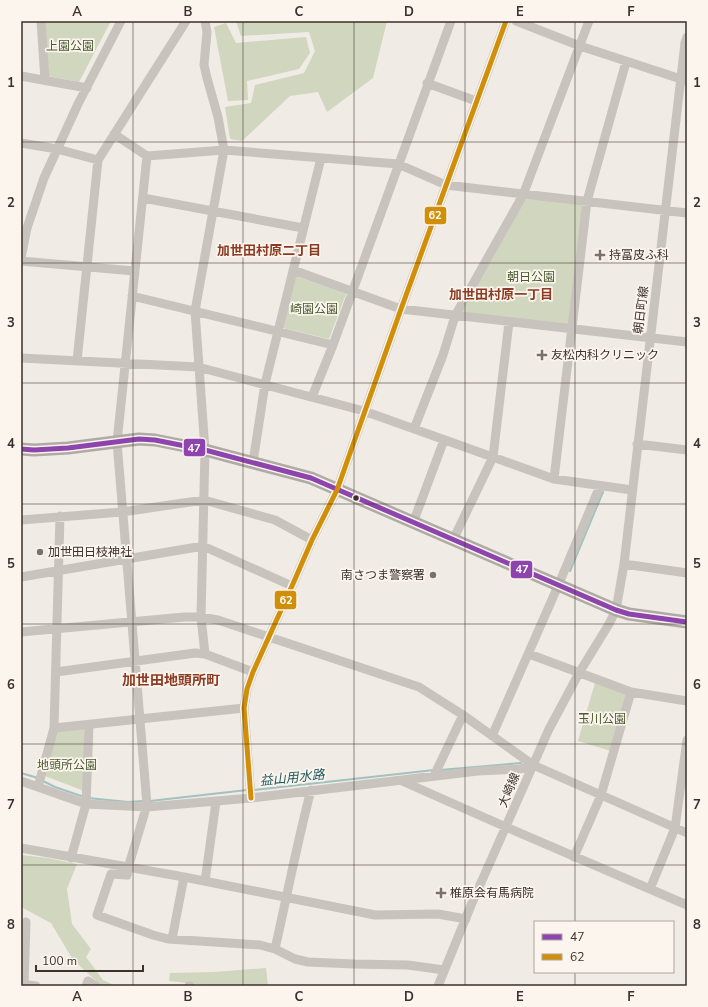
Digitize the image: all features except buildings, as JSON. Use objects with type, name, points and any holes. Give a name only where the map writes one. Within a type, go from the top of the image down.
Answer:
[{"type":"highway","points":[[21,450],[68,448],[139,439],[155,440],[205,450],[253,462],[311,478],[616,610],[629,614],[687,622]]},
{"type":"street","points":[[41,21],[45,80]]},
{"type":"street","points":[[21,258],[27,228],[36,199],[57,149],[78,104],[121,21]]},
{"type":"street","points":[[77,361],[98,160],[186,21]]},
{"type":"street","points":[[204,21],[206,32],[204,65],[218,117],[224,150],[195,312],[205,450],[201,617],[205,654]]},
{"type":"street","points":[[312,397],[333,345],[451,21]]},
{"type":"street","points":[[251,798],[244,708],[247,689],[253,672],[312,540],[337,490],[364,411],[506,21]]},
{"type":"street","points":[[516,21],[580,46],[684,80]]},
{"type":"street","points":[[414,429],[443,355],[455,316],[523,195],[589,21]]},
{"type":"street","name":"朝日町線","points":[[616,610],[624,564],[664,210],[684,80],[687,37]]},
{"type":"street","points":[[554,479],[587,201],[626,62]]},
{"type":"street","points":[[21,76],[87,88]]},
{"type":"street","points":[[428,83],[476,101]]},
{"type":"street","points":[[114,134],[147,156],[224,150],[398,164],[446,185],[687,213]]},
{"type":"street","points":[[21,143],[57,149],[98,160]]},
{"type":"street","points":[[147,156],[117,442],[141,718],[147,806],[127,875],[111,874],[97,915],[153,935],[172,939],[260,945],[275,949],[308,962],[408,965],[444,970]]},
{"type":"street","points":[[253,462],[265,384],[321,158]]},
{"type":"street","points":[[143,198],[303,228]]},
{"type":"street","points":[[21,261],[134,271]]},
{"type":"street","points":[[293,270],[401,309],[687,342]]},
{"type":"street","points":[[132,296],[333,345]]},
{"type":"street","points":[[454,540],[493,457],[509,322]]},
{"type":"street","points":[[21,358],[198,367],[364,411],[554,479],[632,490]]},
{"type":"street","points":[[413,523],[444,440]]},
{"type":"street","points":[[637,444],[687,450]]},
{"type":"street","points":[[492,736],[529,654],[600,486]]},
{"type":"street","points":[[21,520],[122,512],[204,500],[275,520],[312,540]]},
{"type":"street","points":[[39,781],[54,728],[60,516]]},
{"type":"street","points":[[21,576],[127,560],[203,546],[292,586]]},
{"type":"street","points":[[624,564],[687,573]]},
{"type":"street","name":"大崎線","points":[[438,986],[533,765],[550,729],[579,673],[616,610]]},
{"type":"street","points":[[21,632],[184,617],[201,617],[218,620],[419,687],[463,715],[533,765],[687,833]]},
{"type":"street","points":[[56,672],[195,653],[205,654],[253,672]]},
{"type":"street","points":[[529,654],[631,692],[687,701]]},
{"type":"street","points":[[574,857],[601,796],[631,692]]},
{"type":"street","points":[[54,728],[244,708]]},
{"type":"street","points":[[434,776],[463,715]]},
{"type":"street","points":[[71,858],[86,799],[89,725]]},
{"type":"street","points":[[650,889],[675,828],[687,740]]},
{"type":"street","points":[[21,781],[39,781],[86,799],[147,806],[216,802],[478,771],[520,770],[533,765]]},
{"type":"street","points":[[401,781],[687,905]]},
{"type":"street","points":[[275,949],[301,828],[311,790]]},
{"type":"street","points":[[204,881],[216,802]]},
{"type":"street","points":[[21,848],[184,877],[375,915],[438,914],[466,919]]},
{"type":"street","points":[[172,939],[184,877]]},
{"type":"street","points":[[26,922],[22,984],[36,986]]},
{"type":"street","points":[[86,986],[88,981],[96,986]]},
{"type":"green space","name":"上園公園","points":[[44,21],[111,21],[79,82],[48,76]]},
{"type":"green space","points":[[236,21],[387,21],[373,78],[327,112],[318,92],[290,96],[242,141],[230,139],[225,107],[251,103],[255,85],[304,73],[315,51],[309,32],[241,36]]},
{"type":"green space","points":[[226,23],[236,43],[306,37],[310,53],[299,69],[247,81],[248,100],[228,101],[214,27]]},
{"type":"green space","name":"朝日公園","points":[[528,198],[583,204],[569,325],[461,313],[523,201]]},
{"type":"green space","name":"崎園公園","points":[[296,276],[346,294],[329,339],[283,328]]},
{"type":"green space","name":"玉川公園","points":[[595,683],[626,693],[627,698],[611,751],[578,741]]},
{"type":"green space","name":"地頭所公園","points":[[84,728],[84,791],[45,776],[57,732]]},
{"type":"green space","points":[[21,855],[48,858],[77,864],[67,889],[72,924],[91,949],[86,957],[103,980],[116,986],[102,986],[73,960],[51,923],[21,907]]},
{"type":"green space","points":[[266,968],[268,986],[215,986],[169,981],[170,973],[214,972]]},
{"type":"waterway","points":[[570,571],[603,492]]},
{"type":"waterway","name":"益山用水路","points":[[440,770],[521,763]]},
{"type":"waterway","name":"益山用水路","points":[[253,790],[434,770]]},
{"type":"waterway","name":"益山用水路","points":[[21,773],[38,778]]},
{"type":"waterway","name":"益山用水路","points":[[43,781],[55,787],[84,797]]},
{"type":"waterway","name":"益山用水路","points":[[150,801],[247,790]]},
{"type":"waterway","name":"益山用水路","points":[[88,798],[128,802],[143,801]]},
{"type":"transit line","name":"62","points":[[251,798],[244,708],[247,689],[253,672],[312,540],[337,490],[506,21]]},
{"type":"transit line","name":"47","points":[[21,449],[34,450],[68,448],[139,439],[155,440],[205,450],[311,478],[616,610],[629,614],[687,622]]},
{"type":"place","name":"持冨皮ふ科","points":[[600,255]]},
{"type":"place","name":"友松内科クリニック","points":[[542,355]]},
{"type":"place","name":"加世田日枝神社","points":[[40,552]]},
{"type":"place","name":"南さつま警察署","points":[[433,575]]},
{"type":"place","name":"椎原会有馬病院","points":[[441,893]]},
{"type":"district","name":"加世田村原二丁目","points":[[269,250]]},
{"type":"district","name":"加世田村原一丁目","points":[[501,294]]},
{"type":"district","name":"加世田地頭所町","points":[[171,680]]}]
